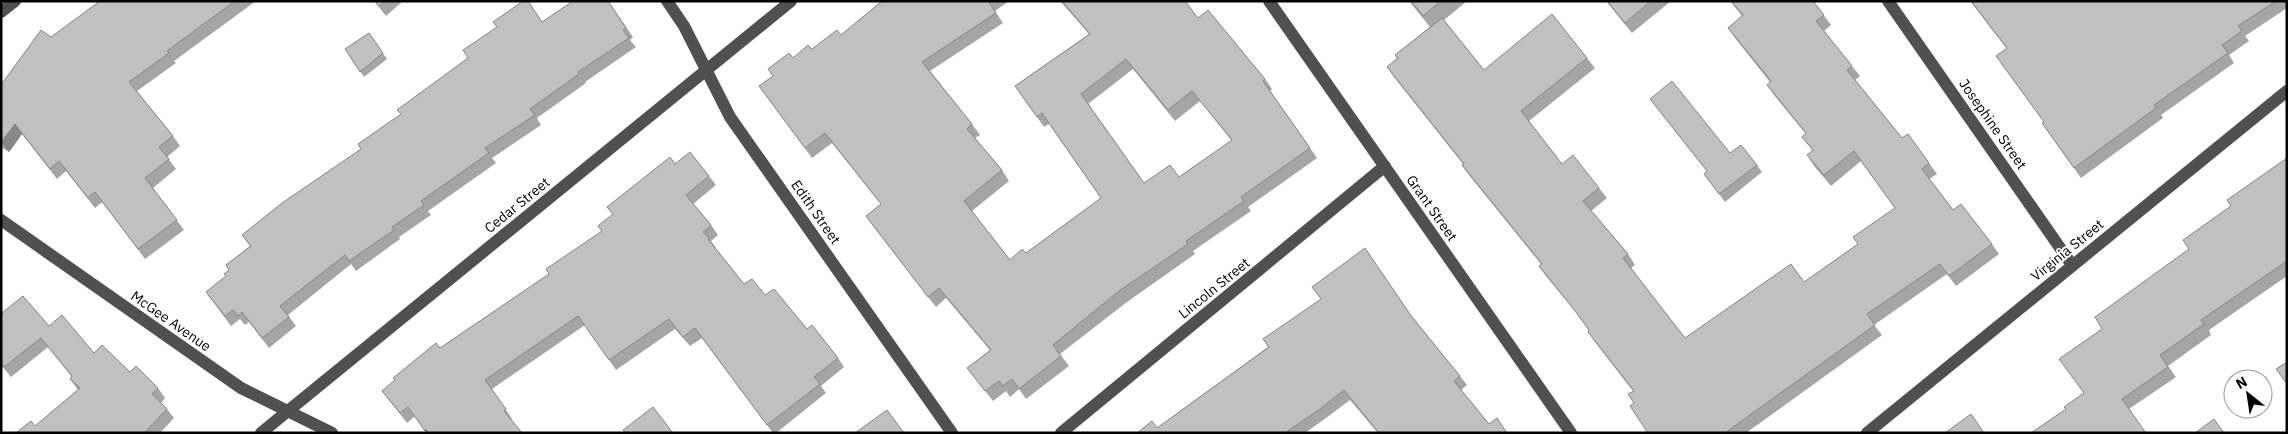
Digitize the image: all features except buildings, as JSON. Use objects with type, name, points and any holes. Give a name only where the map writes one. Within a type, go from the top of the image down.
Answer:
[{"type":"street","points":[[1,12],[15,1]]},
{"type":"street","name":"Edith Street","points":[[667,1],[684,26],[730,117],[952,433]]},
{"type":"street","name":"Cedar Street","points":[[261,433],[792,1]]},
{"type":"street","name":"Grant Street","points":[[1269,1],[1571,433]]},
{"type":"street","name":"Josephine Street","points":[[1888,1],[2072,265]]},
{"type":"street","name":"Virginia Street","points":[[1867,433],[2287,91]]},
{"type":"street","name":"Lincoln Street","points":[[1061,433],[1385,166]]},
{"type":"street","name":"McGee Avenue","points":[[1,220],[241,388],[332,433]]}]
